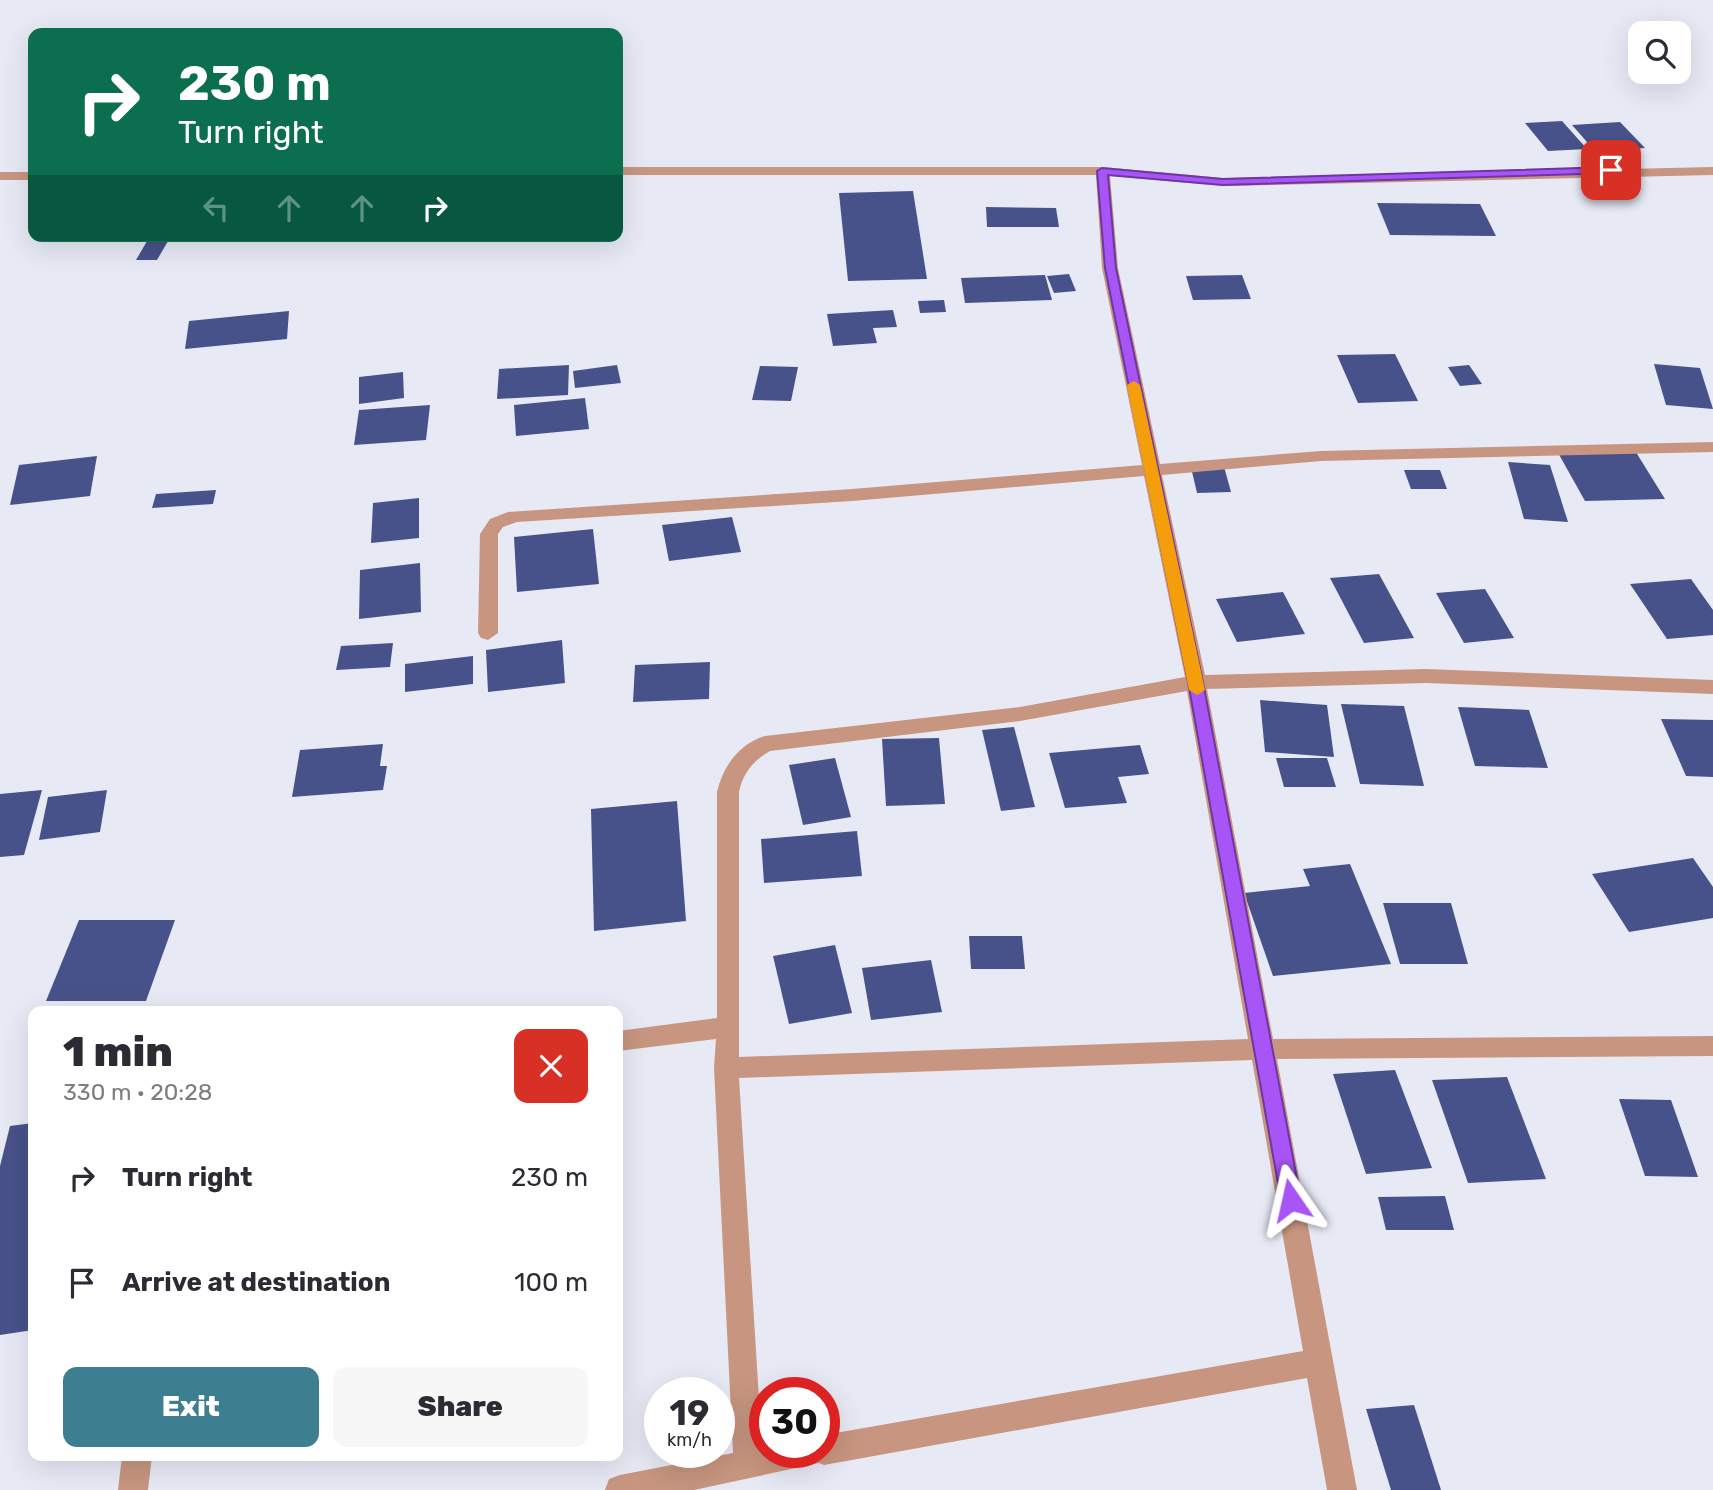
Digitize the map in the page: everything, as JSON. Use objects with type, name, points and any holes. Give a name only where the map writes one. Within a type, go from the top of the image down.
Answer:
[{"type":"street","points":[[623,171],[1102,171],[1223,182],[1611,170],[1713,171]]},
{"type":"street","points":[[1102,171],[1110,268],[1196,682],[1342,1490]]},
{"type":"street","points":[[0,176],[28,176]]},
{"type":"street","points":[[488,633],[489,534],[496,523],[507,517],[1151,471],[1321,456],[1713,447]]},
{"type":"street","points":[[620,1490],[748,1463],[726,1068],[729,1027],[727,792],[730,779],[749,752],[776,743],[1020,714],[1196,682],[1426,676],[1713,687]]},
{"type":"street","points":[[623,1040],[729,1027]]},
{"type":"street","points":[[726,1068],[1262,1047],[1551,1044],[1713,1046]]},
{"type":"street","points":[[840,1447],[1320,1362]]},
{"type":"street","points":[[133,1490],[136,1461]]},
{"type":"building","points":[[1562,121],[1587,149],[1548,151],[1525,123]]},
{"type":"building","points":[[1620,122],[1645,148],[1595,151],[1572,125]]},
{"type":"building","points":[[913,191],[927,279],[848,281],[839,193]]},
{"type":"building","points":[[1377,203],[1480,204],[1496,236],[1390,235]]},
{"type":"building","points":[[986,207],[1056,208],[1059,227],[987,227]]},
{"type":"building","points":[[146,242],[168,242],[157,260],[136,260]]},
{"type":"building","points":[[1069,274],[1076,291],[1054,293],[1047,276]]},
{"type":"building","points":[[1045,275],[1052,300],[965,303],[961,278]]},
{"type":"building","points":[[1242,275],[1251,299],[1193,300],[1186,276]]},
{"type":"building","points":[[944,300],[946,312],[920,313],[918,301]]},
{"type":"building","points":[[893,310],[897,327],[873,328],[877,343],[833,346],[827,314]]},
{"type":"building","points":[[289,311],[287,339],[185,349],[189,321]]},
{"type":"building","points":[[1395,354],[1418,401],[1358,403],[1337,355]]},
{"type":"building","points":[[1654,364],[1700,368],[1713,409],[1666,405]]},
{"type":"building","points":[[569,365],[568,395],[497,399],[499,369]]},
{"type":"building","points":[[617,365],[621,383],[575,388],[573,371]]},
{"type":"building","points":[[1469,365],[1482,384],[1460,386],[1448,367]]},
{"type":"building","points":[[760,366],[798,367],[791,401],[752,400]]},
{"type":"building","points":[[403,372],[404,398],[359,404],[359,377]]},
{"type":"building","points":[[585,398],[589,429],[516,436],[514,405]]},
{"type":"building","points":[[430,405],[426,440],[354,445],[359,410]]},
{"type":"building","points":[[1634,449],[1665,499],[1585,501],[1557,451]]},
{"type":"building","points":[[97,456],[90,496],[10,505],[19,465]]},
{"type":"building","points":[[1508,462],[1550,465],[1568,522],[1524,519]]},
{"type":"building","points":[[1190,463],[1223,463],[1231,492],[1197,493]]},
{"type":"building","points":[[1404,470],[1440,470],[1447,489],[1411,489]]},
{"type":"building","points":[[216,490],[213,504],[152,508],[156,494]]},
{"type":"building","points":[[419,498],[419,538],[371,543],[373,503]]},
{"type":"building","points":[[732,517],[741,552],[669,561],[662,525]]},
{"type":"building","points":[[593,529],[599,584],[517,592],[514,537]]},
{"type":"building","points":[[420,563],[421,612],[359,619],[360,570]]},
{"type":"building","points":[[1379,574],[1414,638],[1364,643],[1330,578]]},
{"type":"building","points":[[1691,579],[1713,610],[1713,635],[1667,639],[1630,584]]},
{"type":"building","points":[[1485,589],[1514,638],[1464,643],[1436,593]]},
{"type":"building","points":[[1283,592],[1305,634],[1237,642],[1216,599]]},
{"type":"building","points":[[562,640],[565,683],[488,692],[486,650]]},
{"type":"building","points":[[393,643],[390,667],[336,670],[341,646]]},
{"type":"building","points":[[473,656],[473,684],[405,692],[405,664]]},
{"type":"building","points":[[710,662],[709,699],[633,702],[635,665]]},
{"type":"building","points":[[1260,700],[1327,705],[1334,757],[1265,752]]},
{"type":"building","points":[[1341,704],[1404,706],[1424,786],[1360,784]]},
{"type":"building","points":[[1458,707],[1529,710],[1548,768],[1475,766]]},
{"type":"building","points":[[1661,719],[1713,720],[1713,777],[1686,776]]},
{"type":"building","points":[[1014,727],[1035,807],[1001,811],[982,730]]},
{"type":"building","points":[[939,738],[945,804],[886,806],[882,739]]},
{"type":"building","points":[[383,744],[380,766],[387,766],[383,790],[292,797],[300,750]]},
{"type":"building","points":[[1140,745],[1149,774],[1118,777],[1127,803],[1065,808],[1049,753]]},
{"type":"building","points":[[835,758],[851,817],[803,825],[789,765]]},
{"type":"building","points":[[1276,758],[1327,758],[1336,787],[1284,787]]},
{"type":"building","points":[[42,790],[24,855],[0,857],[0,794]]},
{"type":"building","points":[[107,790],[100,832],[39,840],[48,797]]},
{"type":"building","points":[[677,801],[686,921],[594,931],[591,809]]},
{"type":"building","points":[[857,831],[862,876],[764,883],[761,839]]},
{"type":"building","points":[[1693,858],[1713,887],[1713,918],[1629,932],[1592,874]]},
{"type":"building","points":[[1350,864],[1391,964],[1273,976],[1244,893],[1310,886],[1303,869]]},
{"type":"building","points":[[1383,903],[1451,903],[1468,964],[1400,964]]},
{"type":"building","points":[[79,920],[175,920],[146,1001],[46,1001]]},
{"type":"building","points":[[969,936],[1022,936],[1025,969],[971,969]]},
{"type":"building","points":[[835,945],[852,1013],[789,1024],[773,956]]},
{"type":"building","points":[[931,960],[942,1012],[871,1020],[862,968]]},
{"type":"building","points":[[1395,1070],[1432,1168],[1366,1174],[1333,1074]]},
{"type":"building","points":[[1507,1077],[1546,1179],[1468,1183],[1432,1080]]},
{"type":"building","points":[[1619,1099],[1671,1100],[1698,1177],[1645,1176]]},
{"type":"building","points":[[28,1124],[28,1331],[0,1335],[0,1166],[10,1126]]},
{"type":"building","points":[[1445,1196],[1454,1230],[1386,1230],[1378,1197]]},
{"type":"building","points":[[1414,1405],[1441,1490],[1391,1490],[1366,1409]]},
{"type":"slow traffic","points":[[1134,385],[1197,690]]},
{"type":"route","points":[[1291,1200],[1196,682],[1110,268],[1102,171],[1223,182],[1399,179],[1611,170]]}]
